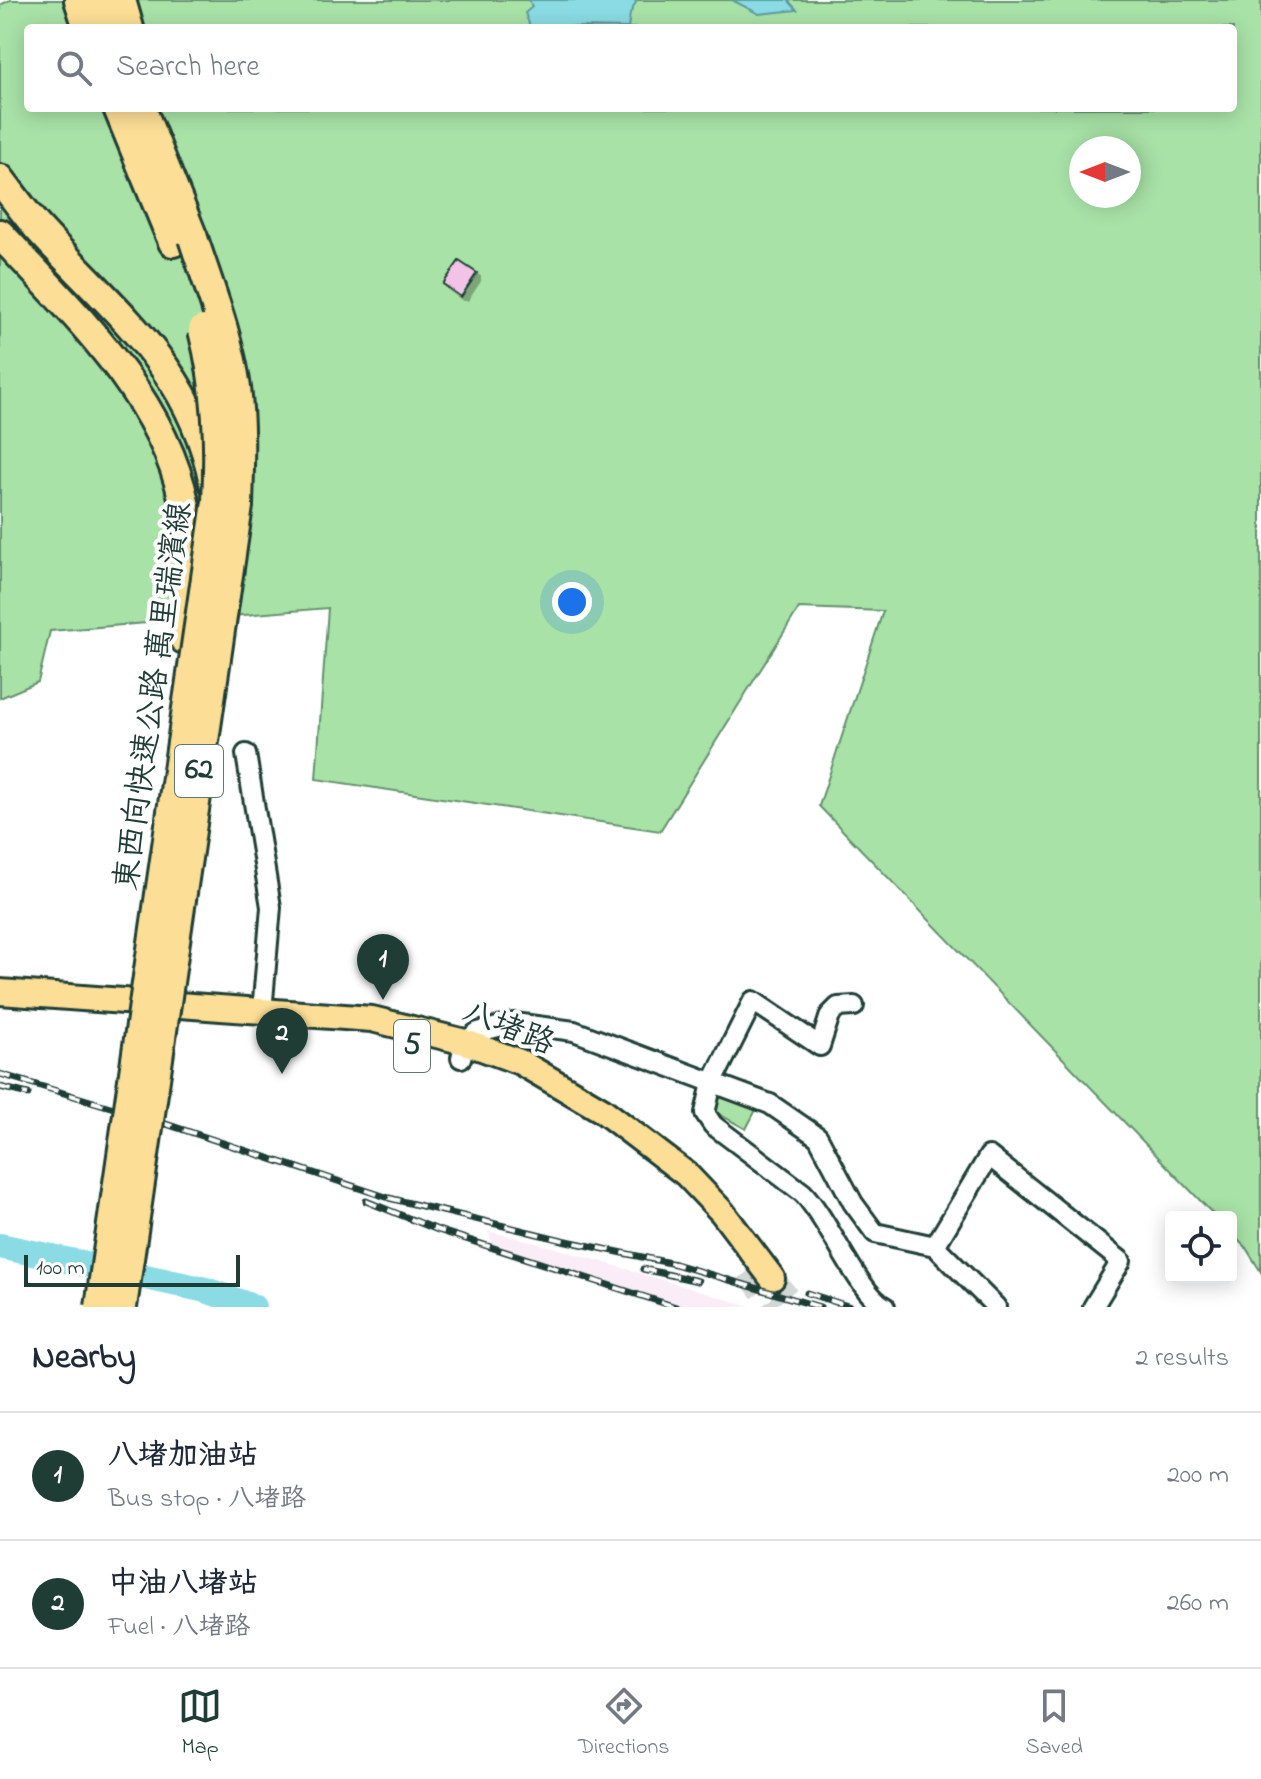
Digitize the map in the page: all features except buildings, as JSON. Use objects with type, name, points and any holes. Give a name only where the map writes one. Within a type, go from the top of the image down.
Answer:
[{"type":"highway","points":[[79,0],[87,24]]},
{"type":"highway","points":[[100,0],[107,24]]},
{"type":"highway","points":[[121,0],[128,24]]},
{"type":"highway","name":"東西向快速公路 萬里瑞濱線","points":[[120,112],[214,304],[236,386],[240,461],[238,506],[122,1307]]},
{"type":"highway","name":"東西向快速公路 萬里瑞濱線","points":[[100,1307],[217,502],[220,457],[217,404],[209,353],[170,177],[143,112]]},
{"type":"highway","points":[[152,112],[170,177]]},
{"type":"highway","points":[[0,179],[37,227],[146,341],[184,398],[211,465],[230,580],[113,1307]]},
{"type":"highway","points":[[0,210],[123,344],[166,403],[186,445],[205,519],[221,625],[132,1307]]},
{"type":"highway","points":[[0,234],[104,347],[147,408],[166,446],[183,503],[189,533],[190,584],[176,709],[162,890]]},
{"type":"main road","name":"八堵路","points":[[0,992],[372,1019],[463,1050],[593,1123],[638,1156],[675,1186],[710,1222],[747,1272]]},
{"type":"main road","name":"八堵路","points":[[0,1008],[370,1035],[520,1062],[602,1110],[686,1174],[722,1212],[772,1278]]},
{"type":"street","points":[[246,754],[271,907],[262,1012]]},
{"type":"street","points":[[854,1006],[838,1007],[830,1015],[820,1046],[753,1001],[712,1083],[705,1113],[713,1125],[816,1206],[870,1296],[885,1307]]},
{"type":"street","points":[[463,1050],[478,1032],[514,1023],[574,1031],[770,1104],[818,1137],[853,1203],[875,1233],[935,1246],[996,1307]]},
{"type":"street","points":[[935,1246],[989,1156],[1121,1261],[1093,1307]]},
{"type":"shaded area","points":[[488,1231],[556,1248],[753,1307],[662,1307],[484,1249],[493,1246]]},
{"type":"green space","points":[[10,0],[1261,0],[1261,1272],[1237,1239],[1237,1211],[1210,1211],[819,806],[883,611],[799,608],[660,831],[316,779],[328,608],[50,631],[38,682],[0,698],[0,5]]},
{"type":"green space","points":[[725,1087],[758,1106],[746,1129],[712,1110]]},
{"type":"water","points":[[529,0],[637,0],[629,24],[529,24],[525,13],[532,7]]},
{"type":"water","points":[[732,0],[788,0],[797,10],[759,14]]},
{"type":"waterway","points":[[0,1246],[206,1290],[253,1307]]},
{"type":"tunnel","points":[[747,1272],[774,1307]]},
{"type":"tunnel","points":[[772,1278],[795,1307]]},
{"type":"railway","points":[[0,1074],[154,1120],[389,1198],[675,1264],[820,1307]]},
{"type":"railway","points":[[0,1087],[28,1094]]},
{"type":"railway","points":[[366,1201],[438,1230],[676,1307]]},
{"type":"railway","points":[[643,1269],[698,1281]]},
{"type":"railway","points":[[807,1293],[851,1307]]},
{"type":"place","name":"八堵加油站","points":[[383,1000]]},
{"type":"place","name":"中油八堵站","points":[[282,1074]]}]
